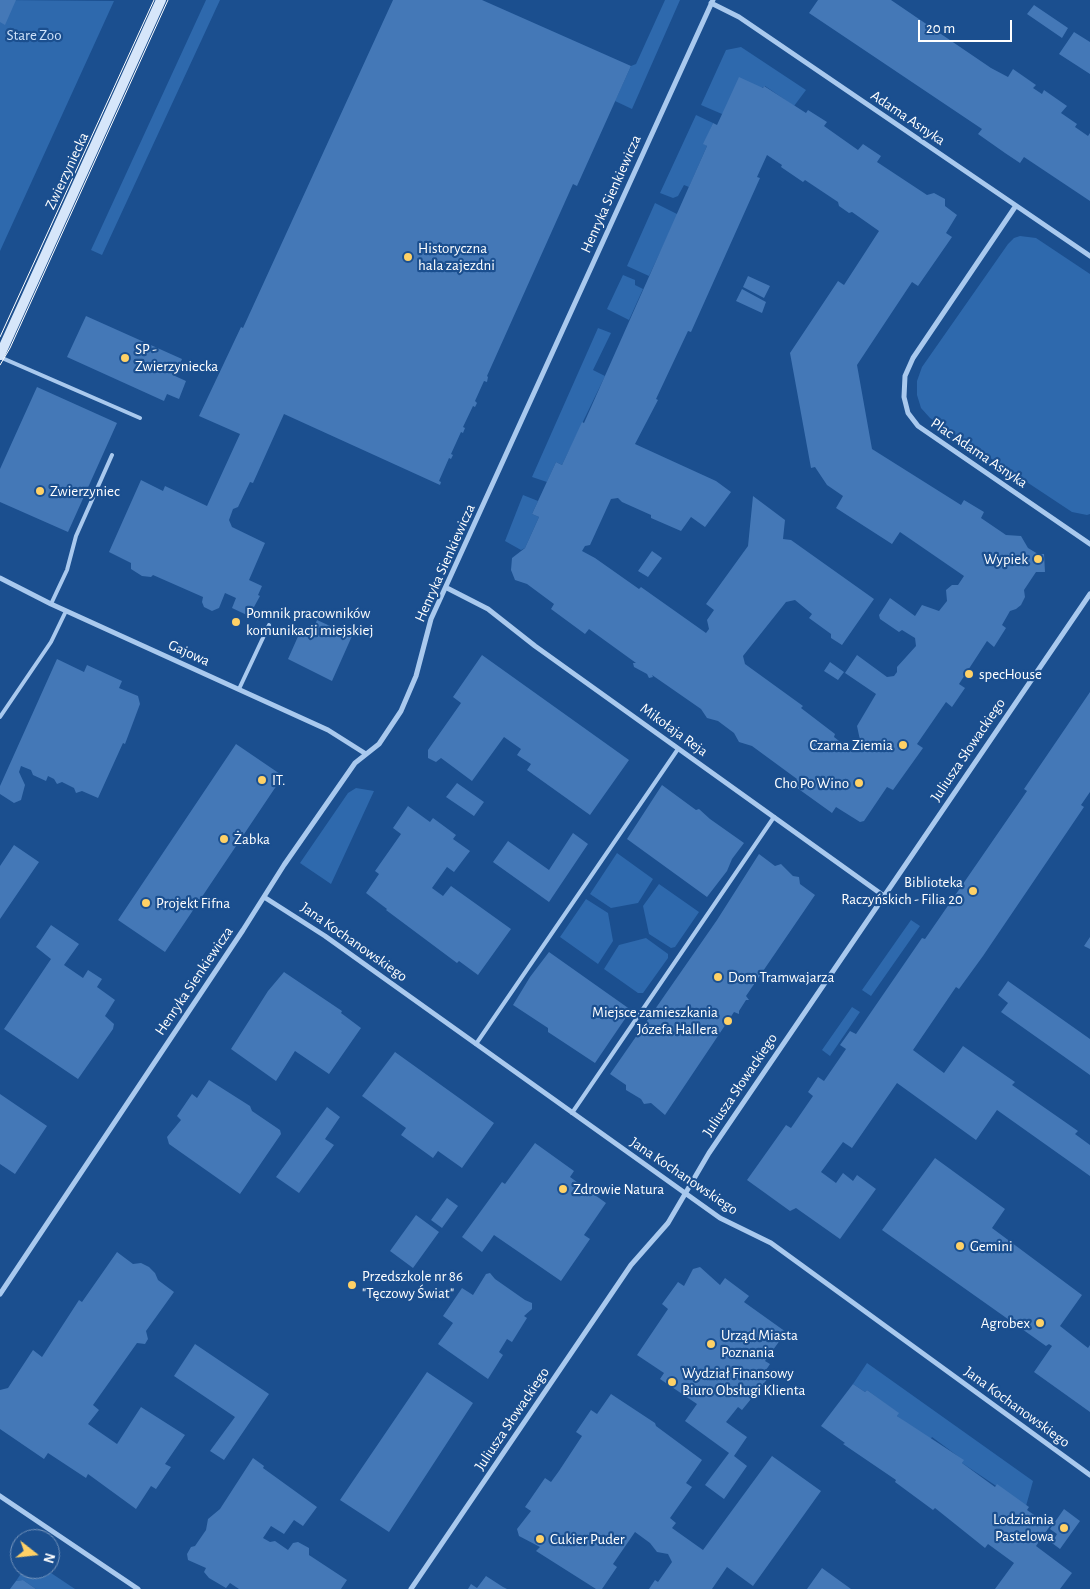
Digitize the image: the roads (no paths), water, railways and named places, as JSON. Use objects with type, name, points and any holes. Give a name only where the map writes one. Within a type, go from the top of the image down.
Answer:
[{"type":"street","name":"Zwierzyniecka","points":[[0,356],[159,1]]},
{"type":"street","name":"Adama Asnyka","points":[[712,2],[739,17],[1015,207],[1090,256]]},
{"type":"street","name":"Henryka Sienkiewicza","points":[[0,1294],[284,865],[355,763],[379,744],[401,711],[416,676],[431,619],[712,2]]},
{"type":"street","name":"Plac Adama Asnyka","points":[[1015,207],[913,358],[905,376],[904,396],[908,413],[918,426],[1090,544]]},
{"type":"street","name":"Gajowa","points":[[0,578],[66,611],[328,730],[366,754]]},
{"type":"street","name":"Mikołaja Reja","points":[[446,588],[488,609],[678,749],[884,896]]},
{"type":"street","name":"Juliusza Słowackiego","points":[[411,1589],[631,1266],[664,1229],[708,1154],[1090,594]]},
{"type":"street","name":"Jana Kochanowskiego","points":[[264,897],[325,936],[720,1218],[771,1243],[1090,1475]]},
{"type":"street","points":[[0,1496],[138,1589]]},
{"type":"lane","points":[[0,356],[140,418]]},
{"type":"lane","points":[[51,604],[67,570],[76,536],[112,455]]},
{"type":"lane","points":[[0,717],[52,642],[66,611]]},
{"type":"lane","points":[[239,689],[269,625]]},
{"type":"lane","points":[[476,1044],[678,749]]},
{"type":"lane","points":[[572,1113],[774,817]]},
{"type":"tram line","points":[[0,337],[154,0]]},
{"type":"tram line","points":[[0,365],[10,348],[168,0]]},
{"type":"place","name":"Historyczna hala zajezdni","points":[[408,257]]},
{"type":"place","name":"SP - Zwierzyniecka","points":[[125,358]]},
{"type":"place","name":"Zwierzyniec","points":[[40,491]]},
{"type":"place","name":"Wypiek","points":[[1038,559]]},
{"type":"place","name":"Pomnik pracowników komunikacji miejskiej","points":[[236,622]]},
{"type":"place","name":"specHouse","points":[[969,674]]},
{"type":"place","name":"Czarna Ziemia","points":[[903,745]]},
{"type":"place","name":"IT.","points":[[262,780]]},
{"type":"place","name":"Cho Po Wino","points":[[859,783]]},
{"type":"place","name":"Żabka","points":[[224,839]]},
{"type":"place","name":"Biblioteka Raczyńskich - Filia 20","points":[[973,891]]},
{"type":"place","name":"Projekt Fifna","points":[[146,903]]},
{"type":"place","name":"Dom Tramwajarza","points":[[718,977]]},
{"type":"place","name":"Miejsce zamieszkania Józefa Hallera","points":[[728,1021]]},
{"type":"place","name":"Zdrowie Natura","points":[[563,1189]]},
{"type":"place","name":"Gemini","points":[[960,1246]]},
{"type":"place","name":"Przedszkole nr 86 \"Tęczowy Świat\"","points":[[352,1285]]},
{"type":"place","name":"Agrobex","points":[[1040,1323]]},
{"type":"place","name":"Urząd Miasta Poznania","points":[[711,1344]]},
{"type":"place","name":"Wydział Finansowy Biuro Obsługi Klienta","points":[[672,1382]]},
{"type":"place","name":"Lodziarnia Pastelowa","points":[[1064,1528]]},
{"type":"place","name":"Cukier Puder","points":[[540,1539]]},
{"type":"park label","name":"Stare Zoo","points":[[34,35]]}]
